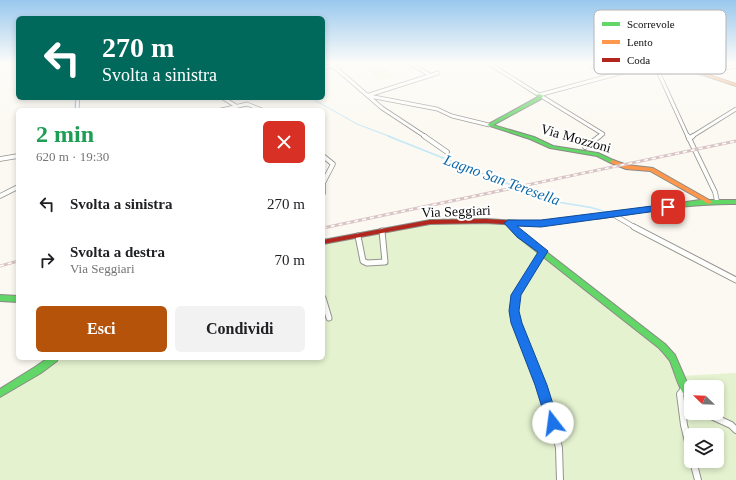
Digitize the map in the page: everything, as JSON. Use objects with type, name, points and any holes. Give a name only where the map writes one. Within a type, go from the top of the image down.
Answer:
[{"type":"street","points":[[357,86],[382,108],[448,152]]},
{"type":"street","points":[[368,95],[396,86]]},
{"type":"street","points":[[525,86],[603,134],[585,148]]},
{"type":"street","points":[[368,95],[437,109],[452,116],[489,125],[540,96],[574,86]]},
{"type":"street","points":[[665,86],[689,139],[716,192],[717,201]]},
{"type":"street","points":[[226,100],[236,106]]},
{"type":"street","points":[[228,108],[250,103],[259,108]]},
{"type":"street","points":[[689,139],[736,109]]},
{"type":"street","name":"Via Mozzoni","points":[[489,125],[532,138],[552,147],[598,155],[626,167],[652,169],[710,202]]},
{"type":"street","points":[[0,159],[16,156]]},
{"type":"street","points":[[325,158],[333,164],[325,179]]},
{"type":"street","points":[[0,196],[16,188]]},
{"type":"street","name":"Via Seggiari","points":[[325,242],[436,221],[486,221],[534,224],[717,201],[736,202]]},
{"type":"street","points":[[614,215],[641,231],[736,280]]},
{"type":"street","points":[[508,223],[520,235],[543,251],[662,346],[672,358],[684,386]]},
{"type":"street","points":[[358,236],[363,261],[368,263],[385,262],[382,231]]},
{"type":"street","points":[[543,251],[516,295],[514,311],[517,323],[550,410],[559,448],[560,480]]},
{"type":"street","points":[[0,298],[16,299]]},
{"type":"street","points":[[325,305],[329,318]]},
{"type":"street","points":[[0,393],[38,370],[51,360]]},
{"type":"street","points":[[684,389],[680,394],[685,428]]},
{"type":"street","points":[[720,420],[736,430]]},
{"type":"street","points":[[695,468],[698,480]]},
{"type":"green space","points":[[472,217],[474,219],[502,219],[515,231],[659,343],[680,376],[736,373],[736,480],[0,480],[0,388],[48,360],[325,360],[325,239],[376,231],[432,219]]},
{"type":"waterway","points":[[75,100],[75,108]]},
{"type":"waterway","name":"Lagno San Teresella","points":[[315,100],[357,124],[391,137]]},
{"type":"waterway","name":"Lagno San Teresella","points":[[388,136],[551,201],[588,207],[610,214]]},
{"type":"railway","points":[[325,228],[736,141]]},
{"type":"railway","points":[[0,266],[16,262]]},
{"type":"traffic: fast","points":[[539,95],[541,96],[540,98],[489,125],[532,138],[552,147],[598,155],[613,162]]},
{"type":"traffic: fast","points":[[594,217],[700,202],[736,202]]},
{"type":"traffic: fast","points":[[508,223],[520,235],[662,346],[672,358],[684,386]]},
{"type":"traffic: fast","points":[[0,298],[16,299]]},
{"type":"traffic: fast","points":[[0,393],[38,370],[51,360]]},
{"type":"traffic: slow","points":[[613,162],[626,167],[651,169],[709,202]]},
{"type":"traffic: jam","points":[[325,242],[430,222],[486,221],[534,224],[594,217]]},
{"type":"route","points":[[553,423],[550,410],[517,323],[514,311],[516,295],[543,251],[520,235],[508,223],[541,224],[668,207]]}]
